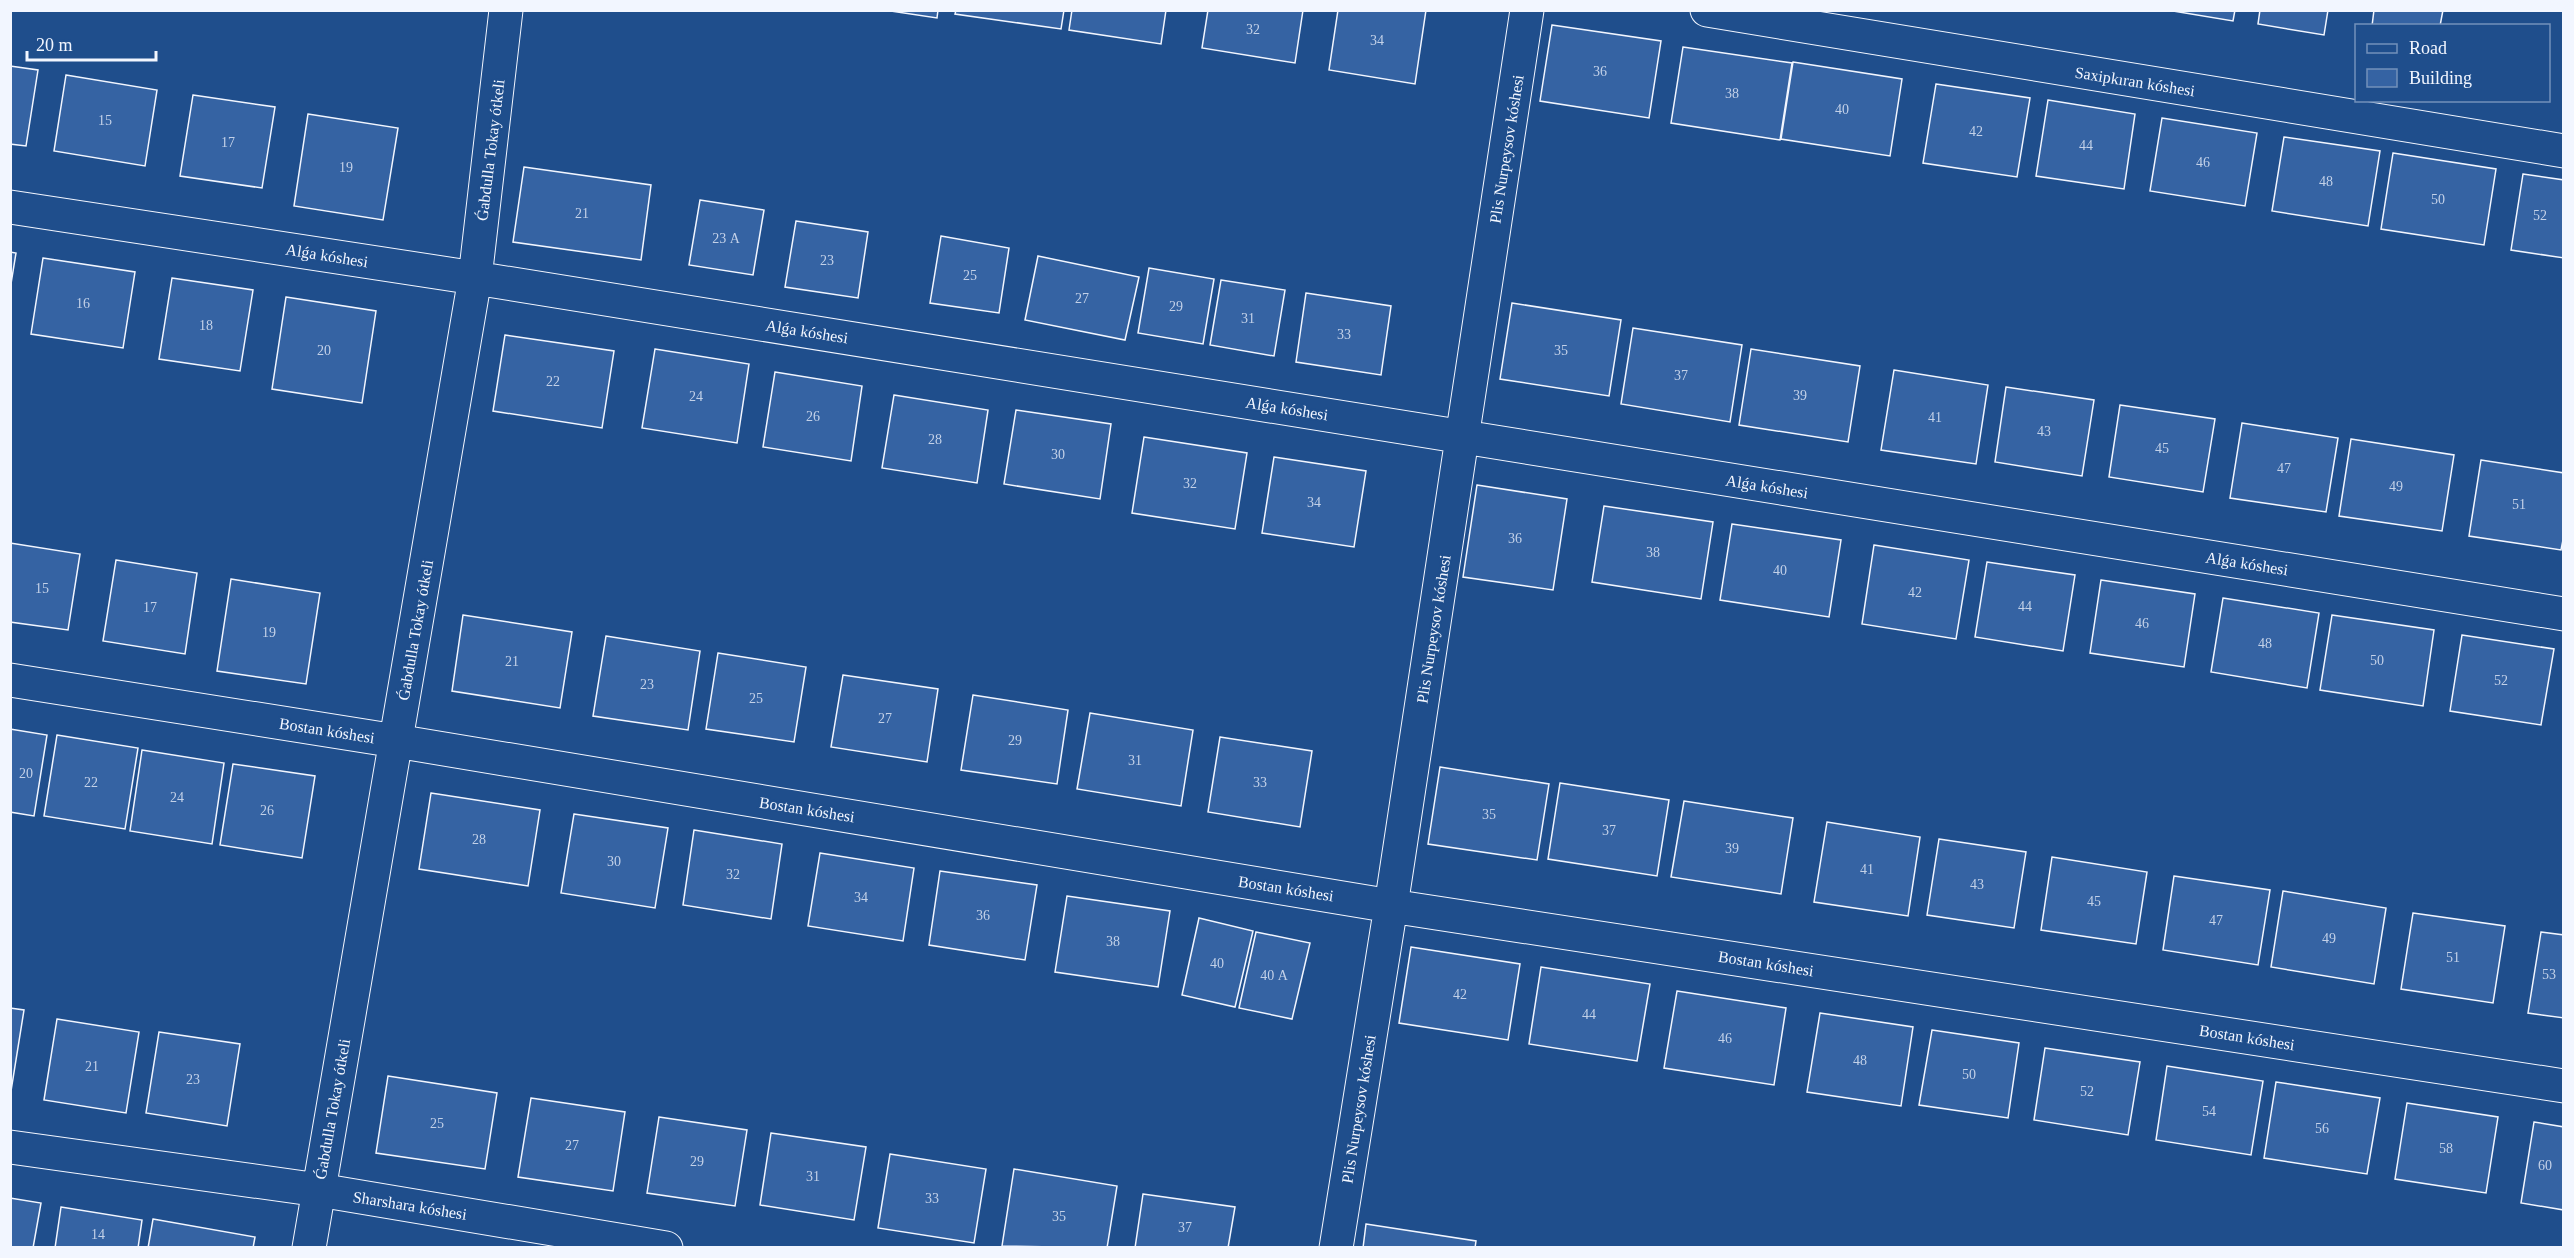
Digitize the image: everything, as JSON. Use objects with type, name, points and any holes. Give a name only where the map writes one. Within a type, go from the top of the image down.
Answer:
[{"type":"street","name":"Ǵabdulla Tokay ótkeli","points":[[309,1248],[475,278],[506,10]]},
{"type":"street","name":"Plis Nurpeysov kóshesi","points":[[1336,1248],[1391,906],[1527,10]]},
{"type":"street","name":"Saxipkıran kóshesi","points":[[1707,10],[2564,151]]},
{"type":"street","name":"Alǵa kóshesi","points":[[10,207],[475,278],[2564,614]]},
{"type":"street","name":"Bostan kóshesi","points":[[10,680],[396,741],[1391,906],[2564,1086]]},
{"type":"street","name":"Sharshara kóshesi","points":[[10,1148],[318,1190],[666,1248]]},
{"type":"building","points":[[884,10],[938,10],[937,18]]},
{"type":"building","points":[[956,10],[1064,10],[1061,29],[955,14]]},
{"type":"building","points":[[1072,10],[1166,10],[1161,44],[1069,30]]},
{"type":"building","points":[[1208,10],[1303,10],[1295,63],[1202,48]]},
{"type":"building","points":[[1338,10],[1426,10],[1415,84],[1329,70]]},
{"type":"building","points":[[2167,10],[2235,10],[2233,21]]},
{"type":"building","points":[[2260,10],[2328,10],[2324,35],[2258,24]]},
{"type":"building","points":[[2374,10],[2443,10],[2440,24],[2372,24]]},
{"type":"building","points":[[1552,25],[1661,41],[1649,118],[1540,101]]},
{"type":"building","points":[[1683,47],[1792,63],[1780,140],[1671,123]]},
{"type":"building","points":[[1793,62],[1902,79],[1890,156],[1781,139]]},
{"type":"building","points":[[10,66],[38,70],[26,146],[10,144]]},
{"type":"building","points":[[66,75],[157,90],[145,166],[54,151]]},
{"type":"building","points":[[1936,84],[2030,98],[2017,177],[1923,163]]},
{"type":"building","points":[[193,95],[275,107],[262,188],[180,176]]},
{"type":"building","points":[[2048,100],[2135,114],[2124,189],[2036,176]]},
{"type":"building","points":[[308,114],[398,128],[383,220],[294,206]]},
{"type":"building","points":[[2162,118],[2257,133],[2245,206],[2150,191]]},
{"type":"building","points":[[2284,137],[2380,151],[2368,226],[2272,211]]},
{"type":"building","points":[[2393,153],[2496,169],[2484,245],[2381,229]]},
{"type":"building","points":[[524,167],[651,185],[641,260],[513,242]]},
{"type":"building","points":[[2523,174],[2564,180],[2564,258],[2511,250]]},
{"type":"building","points":[[700,200],[764,210],[753,275],[689,265]]},
{"type":"building","points":[[796,221],[868,232],[858,298],[785,287]]},
{"type":"building","points":[[941,236],[1009,248],[999,313],[930,303]]},
{"type":"building","points":[[10,252],[16,253],[10,290]]},
{"type":"building","points":[[1038,256],[1139,277],[1125,340],[1025,320]]},
{"type":"building","points":[[43,258],[135,272],[123,348],[31,334]]},
{"type":"building","points":[[1149,268],[1214,279],[1203,344],[1138,333]]},
{"type":"building","points":[[172,278],[253,290],[240,371],[159,359]]},
{"type":"building","points":[[1221,280],[1285,290],[1274,356],[1210,345]]},
{"type":"building","points":[[1306,293],[1391,306],[1381,375],[1296,362]]},
{"type":"building","points":[[286,297],[376,311],[362,403],[272,389]]},
{"type":"building","points":[[1512,303],[1621,320],[1609,396],[1500,379]]},
{"type":"building","points":[[1633,328],[1742,345],[1730,422],[1621,404]]},
{"type":"building","points":[[505,335],[614,351],[602,428],[493,411]]},
{"type":"building","points":[[655,349],[749,364],[737,443],[642,428]]},
{"type":"building","points":[[1751,349],[1860,366],[1848,442],[1739,425]]},
{"type":"building","points":[[1894,370],[1988,385],[1976,464],[1881,450]]},
{"type":"building","points":[[775,372],[862,386],[851,461],[763,447]]},
{"type":"building","points":[[2006,387],[2094,400],[2082,476],[1995,462]]},
{"type":"building","points":[[894,395],[988,410],[977,483],[882,468]]},
{"type":"building","points":[[2120,405],[2215,419],[2203,492],[2109,477]]},
{"type":"building","points":[[1016,410],[1111,424],[1100,499],[1004,484]]},
{"type":"building","points":[[2242,423],[2338,438],[2326,512],[2230,498]]},
{"type":"building","points":[[1144,437],[1247,453],[1235,529],[1132,513]]},
{"type":"building","points":[[2351,439],[2454,455],[2442,531],[2339,516]]},
{"type":"building","points":[[1274,457],[1366,471],[1354,547],[1262,533]]},
{"type":"building","points":[[2481,460],[2564,473],[2564,535],[2561,550],[2469,536]]},
{"type":"building","points":[[1477,485],[1567,499],[1553,590],[1463,577]]},
{"type":"building","points":[[1604,506],[1713,522],[1701,599],[1592,582]]},
{"type":"building","points":[[1732,524],[1841,540],[1829,617],[1720,600]]},
{"type":"building","points":[[10,543],[80,554],[68,630],[10,622]]},
{"type":"building","points":[[1874,545],[1969,560],[1956,639],[1862,624]]},
{"type":"building","points":[[116,560],[197,573],[185,654],[103,641]]},
{"type":"building","points":[[1987,562],[2075,575],[2063,651],[1975,637]]},
{"type":"building","points":[[231,579],[320,593],[306,684],[217,671]]},
{"type":"building","points":[[2101,580],[2195,594],[2184,667],[2090,653]]},
{"type":"building","points":[[2223,598],[2319,613],[2307,688],[2211,672]]},
{"type":"building","points":[[463,615],[572,632],[560,708],[452,691]]},
{"type":"building","points":[[2332,615],[2434,630],[2423,706],[2320,690]]},
{"type":"building","points":[[2462,635],[2554,649],[2541,725],[2450,711]]},
{"type":"building","points":[[606,636],[700,651],[688,730],[593,716]]},
{"type":"building","points":[[718,653],[806,667],[794,742],[706,729]]},
{"type":"building","points":[[843,675],[938,689],[927,762],[831,747]]},
{"type":"building","points":[[973,695],[1068,710],[1057,784],[961,770]]},
{"type":"building","points":[[1090,713],[1193,730],[1181,806],[1077,789]]},
{"type":"building","points":[[10,729],[47,735],[34,816],[10,812]]},
{"type":"building","points":[[57,735],[138,748],[125,829],[44,816]]},
{"type":"building","points":[[1220,737],[1312,751],[1300,827],[1208,812]]},
{"type":"building","points":[[142,750],[224,763],[212,844],[130,831]]},
{"type":"building","points":[[233,764],[315,776],[302,858],[220,845]]},
{"type":"building","points":[[1440,767],[1549,784],[1537,860],[1428,844]]},
{"type":"building","points":[[1560,783],[1669,800],[1657,876],[1548,859]]},
{"type":"building","points":[[431,793],[540,810],[528,886],[419,869]]},
{"type":"building","points":[[1684,801],[1793,818],[1781,894],[1671,877]]},
{"type":"building","points":[[574,814],[668,828],[655,908],[561,893]]},
{"type":"building","points":[[1827,822],[1920,837],[1908,916],[1814,902]]},
{"type":"building","points":[[694,830],[782,844],[771,919],[683,905]]},
{"type":"building","points":[[1939,839],[2026,852],[2014,928],[1927,915]]},
{"type":"building","points":[[820,853],[914,868],[903,941],[808,926]]},
{"type":"building","points":[[2052,857],[2147,872],[2136,944],[2041,930]]},
{"type":"building","points":[[940,871],[1037,885],[1025,960],[929,945]]},
{"type":"building","points":[[2174,876],[2270,890],[2258,965],[2163,950]]},
{"type":"building","points":[[2283,891],[2386,908],[2374,984],[2271,967]]},
{"type":"building","points":[[1067,896],[1170,911],[1158,987],[1055,972]]},
{"type":"building","points":[[2413,913],[2505,926],[2493,1003],[2401,989]]},
{"type":"building","points":[[1199,918],[1253,931],[1235,1007],[1182,995]]},
{"type":"building","points":[[1256,932],[1310,943],[1292,1019],[1239,1008]]},
{"type":"building","points":[[2541,932],[2564,935],[2564,1018],[2528,1013]]},
{"type":"building","points":[[1411,947],[1520,964],[1508,1040],[1399,1023]]},
{"type":"building","points":[[1541,967],[1650,984],[1637,1061],[1529,1044]]},
{"type":"building","points":[[1677,991],[1786,1008],[1774,1085],[1664,1068]]},
{"type":"building","points":[[10,1008],[24,1010],[11,1091],[10,1091]]},
{"type":"building","points":[[1820,1013],[1913,1027],[1901,1106],[1807,1092]]},
{"type":"building","points":[[57,1019],[139,1032],[126,1113],[44,1100]]},
{"type":"building","points":[[1932,1030],[2019,1043],[2008,1118],[1919,1105]]},
{"type":"building","points":[[159,1032],[240,1044],[227,1126],[146,1113]]},
{"type":"building","points":[[2045,1048],[2140,1062],[2128,1135],[2034,1120]]},
{"type":"building","points":[[2167,1066],[2263,1081],[2251,1155],[2156,1140]]},
{"type":"building","points":[[388,1076],[497,1093],[485,1169],[376,1153]]},
{"type":"building","points":[[2276,1082],[2380,1098],[2367,1174],[2264,1158]]},
{"type":"building","points":[[531,1098],[625,1112],[613,1191],[518,1177]]},
{"type":"building","points":[[2407,1103],[2498,1117],[2486,1193],[2395,1179]]},
{"type":"building","points":[[659,1117],[747,1130],[735,1206],[647,1193]]},
{"type":"building","points":[[2534,1122],[2564,1127],[2564,1210],[2521,1203]]},
{"type":"building","points":[[771,1133],[866,1147],[854,1220],[760,1205]]},
{"type":"building","points":[[890,1154],[986,1169],[974,1243],[878,1228]]},
{"type":"building","points":[[1014,1169],[1117,1186],[1107,1248],[1002,1246]]},
{"type":"building","points":[[1143,1194],[1235,1207],[1228,1248],[1135,1248]]},
{"type":"building","points":[[10,1198],[41,1203],[33,1248],[10,1248]]},
{"type":"building","points":[[61,1207],[142,1220],[138,1248],[55,1248]]},
{"type":"building","points":[[153,1219],[255,1237],[253,1248],[148,1248]]},
{"type":"building","points":[[1366,1224],[1476,1241],[1475,1248],[1363,1248]]}]
